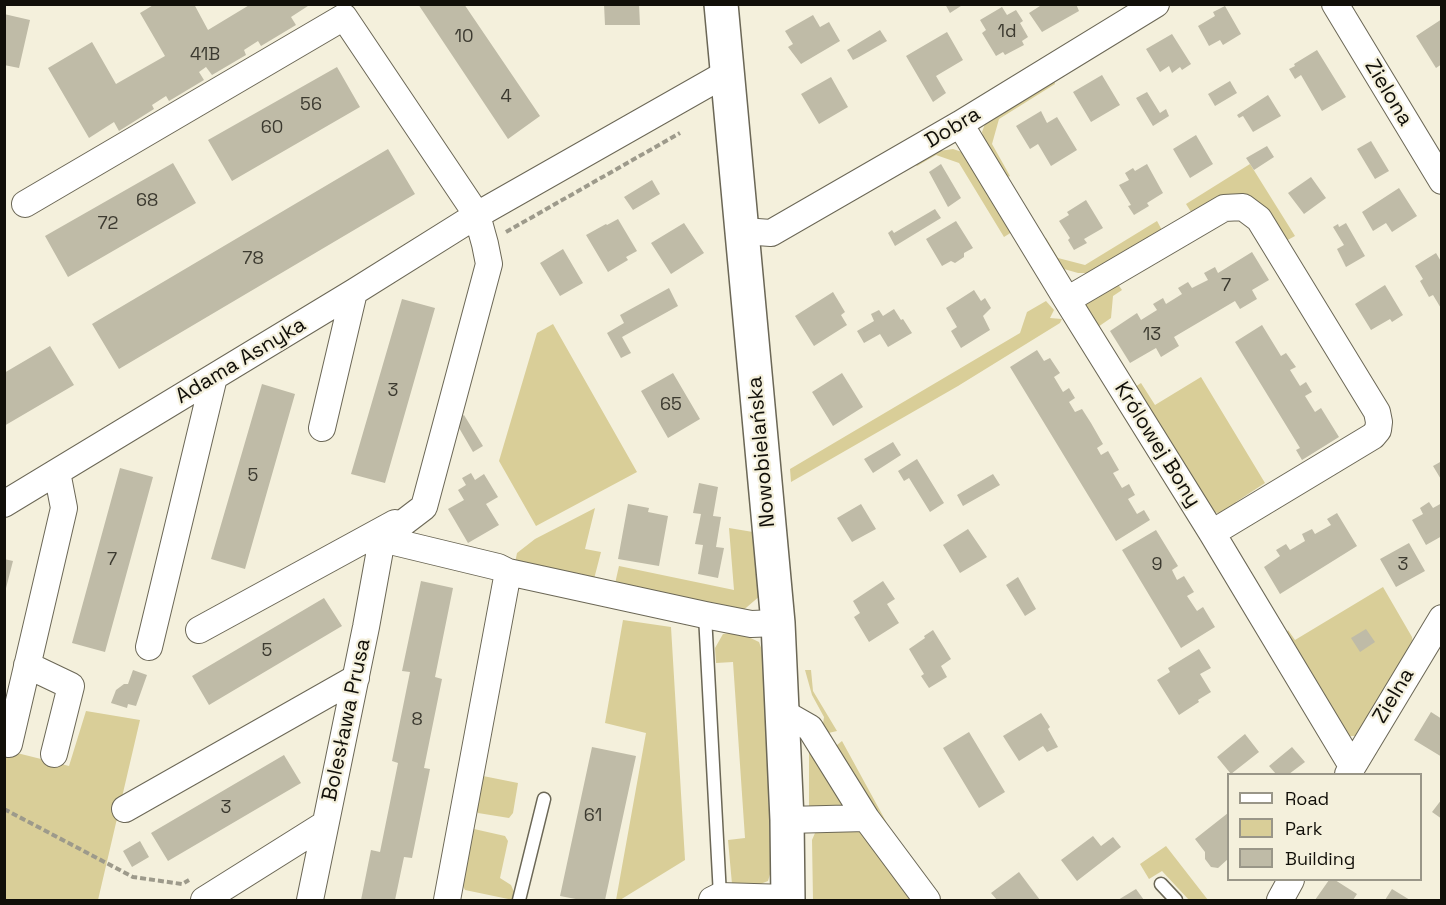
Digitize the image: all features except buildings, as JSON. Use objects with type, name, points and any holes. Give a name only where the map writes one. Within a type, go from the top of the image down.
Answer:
[{"type":"street","name":"Nowobielańska","points":[[721,4],[778,623],[787,820],[788,899]]},
{"type":"street","name":"Dobra","points":[[743,231],[771,233],[960,124],[1156,4]]},
{"type":"street","name":"Zielona","points":[[1335,4],[1442,181]]},
{"type":"street","points":[[24,204],[344,17],[477,215],[489,264],[424,507],[382,539]]},
{"type":"street","name":"Adama Asnyka","points":[[4,504],[477,215],[727,73]]},
{"type":"street","name":"Królowej Bony","points":[[960,124],[1212,533],[1350,770]]},
{"type":"street","points":[[1067,300],[1224,208],[1244,207],[1259,219],[1377,412],[1378,430],[1373,436],[1212,533]]},
{"type":"street","points":[[322,428],[354,292]]},
{"type":"street","points":[[149,646],[214,377]]},
{"type":"street","points":[[9,744],[64,508],[57,472]]},
{"type":"street","points":[[199,630],[424,507]]},
{"type":"street","points":[[382,539],[498,567],[508,572],[705,615],[751,624],[778,623]]},
{"type":"street","name":"Bolesława Prusa","points":[[310,900],[382,539]]},
{"type":"street","points":[[447,900],[508,572]]},
{"type":"street","name":"Zielna","points":[[1350,770],[1442,618]]},
{"type":"street","points":[[27,665],[71,686],[54,754]]},
{"type":"street","points":[[125,809],[356,678]]},
{"type":"street","points":[[782,712],[810,728],[866,818],[927,900]]},
{"type":"street","points":[[787,820],[866,818]]},
{"type":"street","points":[[197,890],[325,824]]},
{"type":"street","points":[[1280,900],[1290,881]]},
{"type":"street","points":[[716,898],[788,899]]},
{"type":"lane","points":[[705,615],[716,898]]},
{"type":"lane","points":[[519,900],[544,799]]},
{"type":"lane","points":[[1161,884],[1176,900]]},
{"type":"path","points":[[485,243],[680,133]]},
{"type":"path","points":[[4,809],[133,877],[182,884],[197,890]]},
{"type":"green space","points":[[1054,80],[1055,84],[999,119],[992,144],[1010,176],[1006,178],[985,144],[982,132],[986,121]]},
{"type":"green space","points":[[953,149],[962,152],[969,160],[1012,232],[1004,237],[959,163],[936,155],[916,165],[939,151]]},
{"type":"green space","points":[[1250,164],[1295,236],[1284,242],[1260,203],[1247,198],[1198,212],[1191,212],[1186,204]]},
{"type":"green space","points":[[1157,221],[1163,232],[1105,266],[1088,273],[1064,269],[1053,262],[1041,241],[1046,238],[1058,258],[1085,265]]},
{"type":"green space","points":[[1117,283],[1122,290],[1113,296],[1111,318],[1095,329],[1084,303]]},
{"type":"green space","points":[[1046,301],[1054,310],[1050,318],[1062,319],[1060,323],[958,386],[791,482],[790,469],[1020,333],[1027,312]]},
{"type":"green space","points":[[553,324],[637,472],[536,526],[499,461],[537,333]]},
{"type":"green space","points":[[1201,377],[1265,483],[1222,514],[1207,508],[1135,387],[1141,383],[1155,405]]},
{"type":"green space","points":[[595,508],[585,549],[601,552],[594,579],[515,563],[517,553],[535,539]]},
{"type":"green space","points":[[729,528],[753,532],[761,595],[740,613],[614,588],[619,566],[734,590]]},
{"type":"green space","points":[[1383,587],[1412,637],[1414,650],[1361,736],[1349,736],[1340,731],[1286,634],[1288,630],[1295,640]]},
{"type":"green space","points":[[623,620],[671,627],[685,860],[620,900],[616,900],[646,733],[605,723]]},
{"type":"green space","points":[[740,633],[759,642],[764,656],[771,871],[768,881],[750,888],[732,884],[728,840],[745,838],[733,662],[716,663],[715,648],[723,634]]},
{"type":"green space","points":[[805,670],[811,670],[813,691],[837,731],[824,734],[822,731],[824,717],[812,695]]},
{"type":"green space","points":[[86,711],[140,720],[98,900],[5,900],[5,750],[69,766]]},
{"type":"green space","points":[[842,741],[895,834],[892,836],[837,755],[837,745]]},
{"type":"green space","points":[[809,751],[811,751],[844,807],[809,811]]},
{"type":"green space","points":[[478,775],[518,783],[513,813],[509,818],[478,813],[472,803]]},
{"type":"green space","points":[[826,827],[864,831],[917,900],[813,900],[812,840],[815,833]]},
{"type":"green space","points":[[474,829],[505,836],[508,841],[500,878],[511,885],[514,892],[513,900],[465,890],[460,880],[470,833]]},
{"type":"green space","points":[[1166,846],[1208,900],[1189,900],[1162,871],[1149,879],[1140,864]]}]
